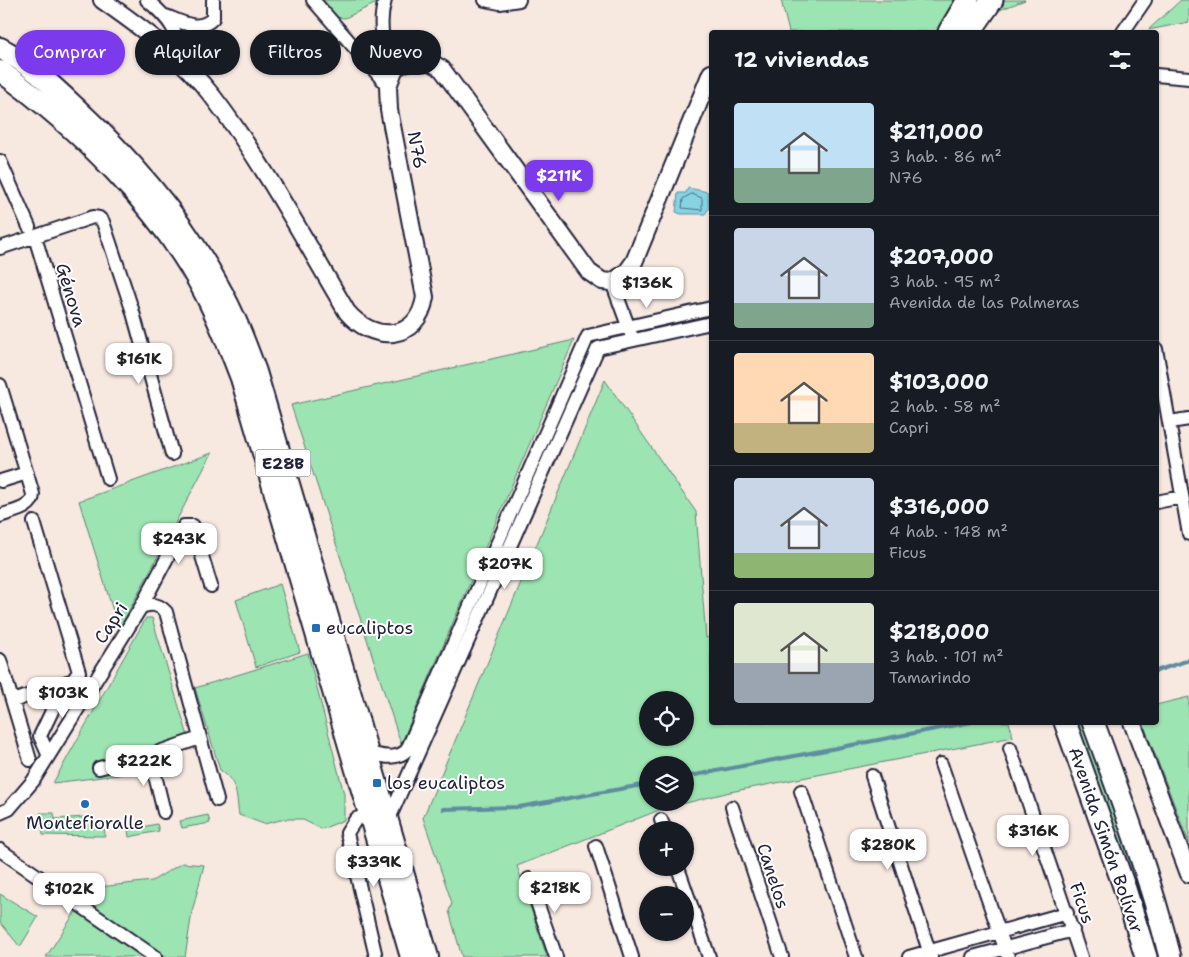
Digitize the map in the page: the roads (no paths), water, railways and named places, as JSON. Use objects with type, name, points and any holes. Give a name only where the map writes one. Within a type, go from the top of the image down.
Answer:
[{"type":"highway","points":[[950,30],[968,0]]},
{"type":"highway","points":[[971,30],[992,0]]},
{"type":"highway","name":"Avenida Simón Bolívar","points":[[1066,725],[1125,889],[1146,957]]},
{"type":"highway","name":"Avenida Simón Bolívar","points":[[1095,725],[1156,902],[1170,957]]},
{"type":"main road","name":"E28B","points":[[0,48],[48,82],[96,126],[139,172],[199,252],[219,285],[237,323],[256,372],[368,753],[379,817],[411,957]]},
{"type":"main road","name":"E28B","points":[[0,71],[35,96],[126,184],[178,251],[204,293],[241,378],[379,817],[428,957]]},
{"type":"street","name":"N76","points":[[102,0],[143,30]]},
{"type":"street","points":[[147,0],[166,16],[174,30]]},
{"type":"street","points":[[166,16],[194,26],[204,25],[213,18],[213,0]]},
{"type":"street","points":[[313,0],[388,86]]},
{"type":"street","points":[[384,30],[385,0]]},
{"type":"street","points":[[485,0],[500,3],[519,0]]},
{"type":"street","points":[[1124,30],[1145,0]]},
{"type":"street","points":[[441,68],[589,272],[602,281],[612,282],[626,273],[634,262],[709,78]]},
{"type":"street","name":"N76","points":[[192,75],[212,96],[260,167],[348,312],[362,327],[383,335],[395,333],[407,327],[420,313],[425,297],[389,110],[388,86],[392,75]]},
{"type":"street","points":[[1159,76],[1189,78]]},
{"type":"street","name":"Génova","points":[[0,162],[32,232],[108,479]]},
{"type":"street","points":[[0,248],[32,232],[93,217],[99,218],[103,222],[132,308],[172,454]]},
{"type":"street","points":[[612,282],[633,340]]},
{"type":"street","points":[[368,753],[395,757],[407,750],[588,336],[709,308]]},
{"type":"street","points":[[376,957],[347,833],[356,819],[379,817],[598,348],[709,323]]},
{"type":"street","points":[[1159,365],[1189,534]]},
{"type":"street","points":[[0,385],[33,494],[32,501],[27,506],[0,516]]},
{"type":"street","points":[[1170,422],[1189,418]]},
{"type":"street","points":[[1,480],[27,473]]},
{"type":"street","points":[[1159,501],[1182,497]]},
{"type":"street","points":[[13,702],[76,678],[79,672],[34,522]]},
{"type":"street","points":[[141,607],[184,526],[193,526],[211,586]]},
{"type":"street","name":"Capri","points":[[0,813],[16,803],[33,781],[141,607],[156,605],[166,612],[217,800]]},
{"type":"street","points":[[0,660],[30,760]]},
{"type":"street","points":[[48,690],[52,711],[40,736],[48,754]]},
{"type":"street","points":[[1133,725],[1189,874]]},
{"type":"street","points":[[99,768],[150,755],[200,738]]},
{"type":"street","name":"Ficus","points":[[1010,748],[1081,957]]},
{"type":"street","points":[[150,755],[164,812]]},
{"type":"street","points":[[941,764],[1007,952]]},
{"type":"street","points":[[872,776],[930,954]]},
{"type":"street","points":[[801,791],[856,957]]},
{"type":"street","name":"Canelos","points":[[732,807],[782,957]]},
{"type":"street","points":[[596,846],[632,957]]},
{"type":"street","points":[[0,850],[154,957]]},
{"type":"street","points":[[681,876],[709,957]]},
{"type":"street","points":[[529,879],[556,957]]},
{"type":"street","points":[[910,957],[930,954],[1067,913]]},
{"type":"street","points":[[973,957],[1007,952],[1073,930]]},
{"type":"water","points":[[688,188],[708,192],[709,208],[705,214],[681,214],[676,212],[678,193],[686,193]]},
{"type":"waterway","points":[[1159,670],[1189,660]]},
{"type":"waterway","points":[[694,775],[956,725]]},
{"type":"waterway","points":[[443,809],[519,807],[639,786]]},
{"type":"place","name":"eucaliptos","points":[[316,628]]},
{"type":"place","name":"los eucaliptos","points":[[377,783]]},
{"type":"place","name":"Montefioralle","points":[[85,804]]}]
